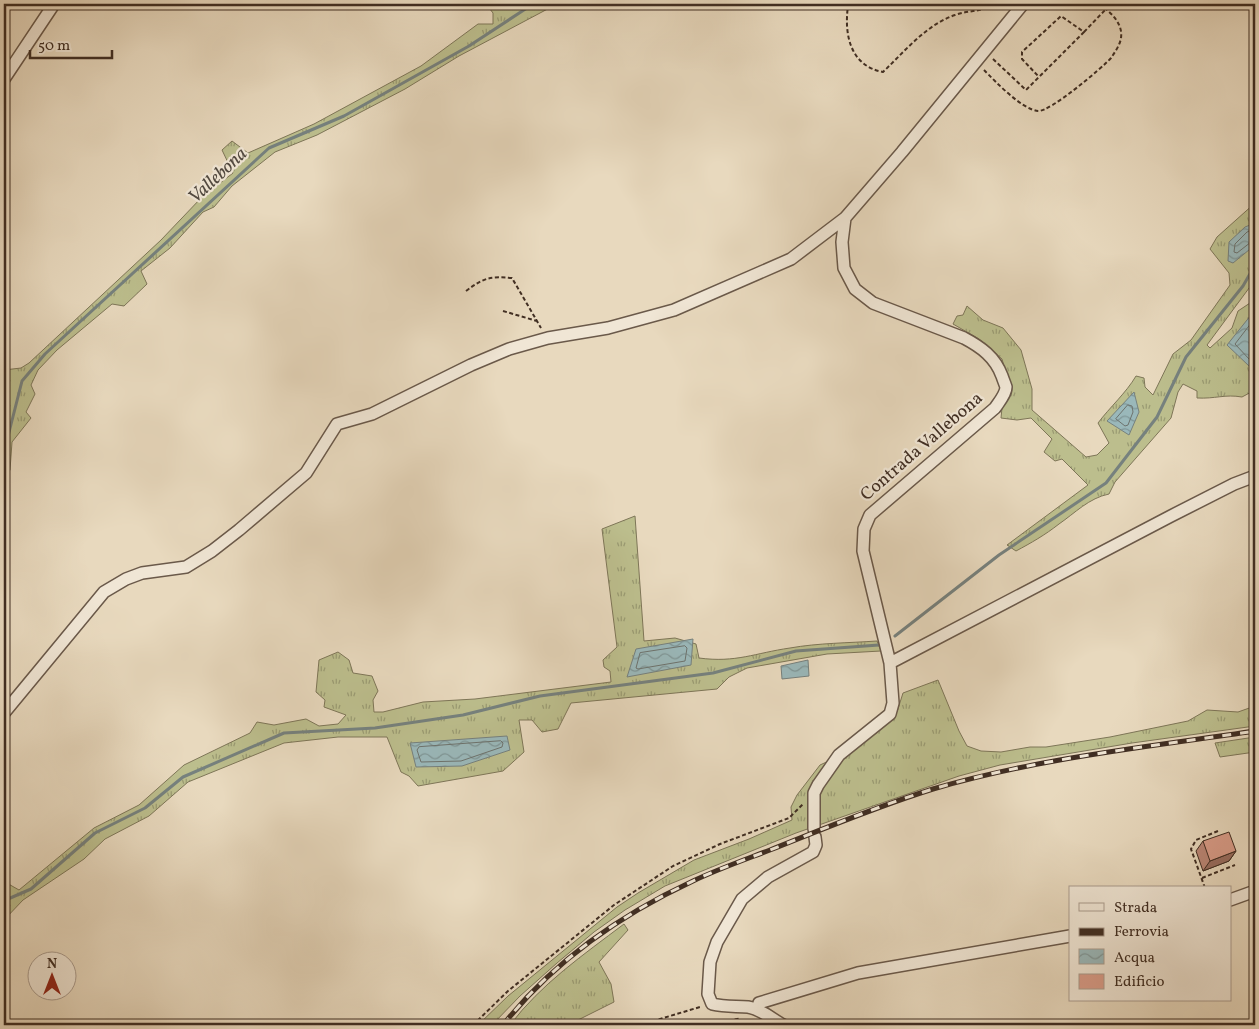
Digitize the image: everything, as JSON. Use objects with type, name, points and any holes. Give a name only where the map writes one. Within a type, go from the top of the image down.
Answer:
[{"type":"street","points":[[4,78],[54,4]]},
{"type":"street","points":[[4,713],[104,592],[126,579],[142,573],[186,567],[212,551],[306,473],[337,424],[372,414],[471,365],[509,349],[548,338],[608,328],[674,310],[791,259],[845,218],[1023,4]]},
{"type":"street","name":"Contrada Vallebona","points":[[814,793],[840,755],[890,714],[894,703],[890,663],[863,551],[864,529],[870,515],[995,408],[1002,398],[1006,387],[992,357],[978,345],[873,303],[855,288],[844,268],[842,242],[845,218]]},
{"type":"street","points":[[890,663],[1171,516],[1234,484],[1255,476]]},
{"type":"street","points":[[783,1025],[758,1010],[748,1007],[726,1007],[712,1004],[708,994],[710,962],[728,920],[742,899],[768,877],[813,852],[816,845],[814,793]]},
{"type":"street","points":[[1232,899],[1255,891]]},
{"type":"street","points":[[758,1010],[760,1003],[858,973],[1069,936]]},
{"type":"path","points":[[850,4],[848,6],[846,22],[847,34],[853,48],[861,62],[872,70],[883,72],[928,28],[955,15],[988,9],[995,4]]},
{"type":"path","points":[[976,62],[1018,101],[1036,111],[1042,111],[1073,92],[1110,59],[1120,44],[1122,36],[1118,21],[1100,4]]},
{"type":"path","points":[[985,52],[1026,90],[1106,9]]},
{"type":"path","points":[[1039,77],[1022,59],[1022,52],[1061,16],[1084,32]]},
{"type":"path","points":[[466,291],[479,281],[496,277],[512,278],[548,338]]},
{"type":"path","points":[[503,311],[537,321]]},
{"type":"path","points":[[474,1025],[508,991],[614,906],[673,866],[720,844],[789,818],[814,793]]},
{"type":"path","points":[[1204,886],[1192,848],[1196,840],[1218,831]]},
{"type":"path","points":[[1202,878],[1235,864]]},
{"type":"path","points":[[640,1025],[712,1004]]},
{"type":"green space","points":[[486,4],[557,4],[459,56],[405,89],[317,135],[275,152],[232,186],[214,207],[203,212],[170,248],[141,271],[147,284],[124,306],[112,304],[57,350],[38,370],[31,385],[35,394],[26,412],[31,418],[12,442],[10,470],[4,479],[4,370],[21,368],[29,363],[161,240],[202,197],[233,173],[222,150],[232,141],[248,153],[314,124],[421,66],[478,24],[493,24],[493,13]]},
{"type":"green space","points":[[1255,203],[1255,280],[1207,345],[1210,348],[1232,328],[1238,311],[1250,303],[1255,293],[1255,390],[1242,397],[1197,398],[1197,391],[1183,384],[1178,392],[1171,418],[1115,482],[1109,494],[1089,502],[1048,532],[1016,551],[1007,545],[1088,485],[1062,459],[1055,461],[1044,452],[1052,439],[1031,418],[1017,420],[1001,418],[1002,408],[1011,392],[1002,359],[979,339],[953,324],[957,316],[963,315],[967,306],[983,320],[1003,328],[1021,350],[1032,389],[1032,410],[1086,457],[1097,455],[1109,443],[1098,423],[1136,376],[1144,378],[1145,387],[1153,395],[1173,354],[1191,340],[1230,285],[1229,273],[1210,249],[1217,237]]},
{"type":"green space","points":[[635,516],[644,641],[675,638],[696,644],[699,658],[712,659],[745,657],[811,645],[877,641],[881,651],[827,654],[747,668],[729,677],[717,689],[571,703],[558,729],[542,732],[532,720],[519,720],[524,752],[503,771],[418,786],[409,776],[401,772],[387,737],[338,737],[284,743],[188,782],[149,816],[105,839],[84,859],[23,900],[4,920],[5,882],[19,890],[94,828],[139,805],[184,765],[250,733],[257,722],[274,725],[306,719],[319,726],[338,724],[346,715],[324,707],[325,700],[316,692],[319,660],[338,652],[349,660],[353,673],[372,676],[378,691],[373,700],[374,712],[383,712],[423,702],[475,699],[611,682],[610,671],[604,667],[603,660],[617,647],[602,529]]},
{"type":"green space","points":[[938,680],[967,746],[981,751],[1001,752],[1110,737],[1188,721],[1207,710],[1238,712],[1255,706],[1255,726],[1132,743],[1000,765],[959,776],[796,833],[665,886],[625,910],[594,932],[557,963],[520,996],[492,1025],[478,1025],[508,996],[617,907],[638,893],[694,860],[792,820],[791,807],[797,795],[820,765],[846,753],[897,712],[903,693]]},
{"type":"green space","points":[[1255,737],[1255,752],[1220,757],[1215,743]]},
{"type":"green space","points":[[624,924],[628,930],[599,962],[611,984],[614,1002],[568,1025],[510,1025],[549,983]]},
{"type":"water","points":[[1255,223],[1255,245],[1233,263],[1228,261],[1229,242],[1245,227]]},
{"type":"water","points":[[1255,310],[1255,365],[1249,366],[1227,345]]},
{"type":"water","points":[[1134,392],[1139,412],[1129,435],[1107,421]]},
{"type":"water","points":[[693,639],[691,665],[627,677],[636,649]]},
{"type":"water","points":[[808,660],[809,676],[782,679],[781,666]]},
{"type":"water","points":[[507,736],[510,750],[462,766],[416,767],[410,743]]},
{"type":"building","points":[[1229,832],[1236,851],[1210,861],[1203,841]]},
{"type":"waterway","name":"Vallebona","points":[[4,452],[22,381],[45,354],[269,148],[344,116],[469,46],[533,4]]},
{"type":"waterway","points":[[895,636],[999,555],[1106,483],[1157,417],[1186,357],[1243,286],[1255,265]]},
{"type":"waterway","points":[[4,904],[8,899],[31,889],[95,833],[145,808],[183,777],[284,733],[375,728],[463,715],[540,696],[713,673],[796,651],[879,645]]},
{"type":"railway","points":[[503,1025],[523,1002],[566,961],[589,942],[640,909],[702,877],[851,818],[933,789],[1013,769],[1093,754],[1255,731]]}]
